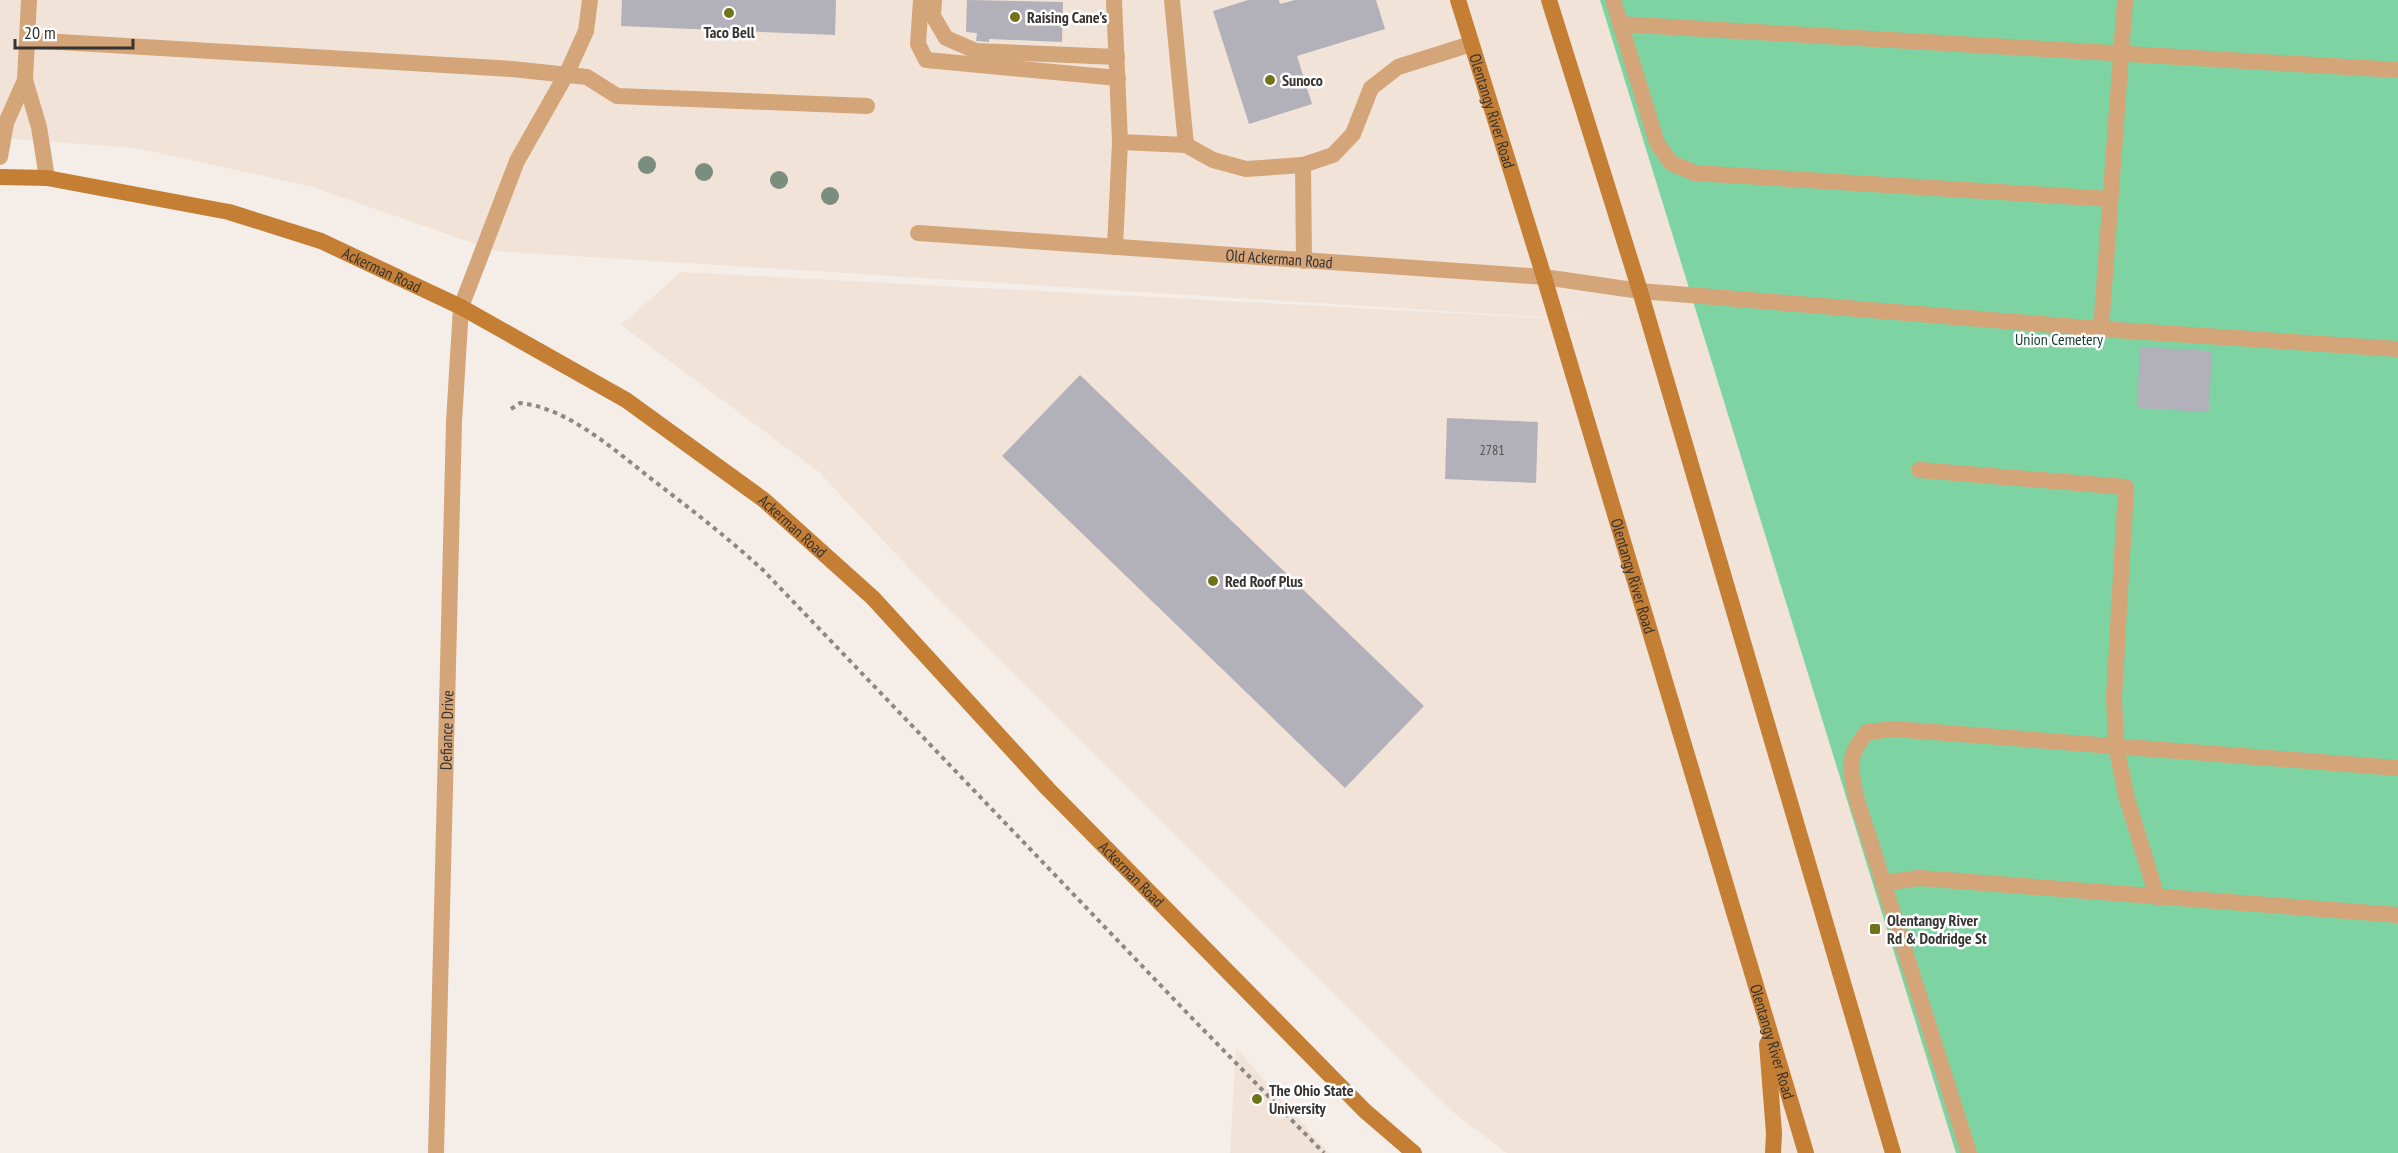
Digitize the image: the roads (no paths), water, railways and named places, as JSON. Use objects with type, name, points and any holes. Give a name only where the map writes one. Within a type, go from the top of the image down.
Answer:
[{"type":"main road","name":"Olentangy River Road","points":[[1458,0],[1544,277],[1806,1153]]},
{"type":"main road","points":[[1549,0],[1640,291],[1893,1153]]},
{"type":"main road","name":"Ackerman Road","points":[[0,177],[47,178],[239,215],[321,241],[461,307],[626,400],[764,500],[873,598],[1048,789],[1365,1112],[1413,1153]]},
{"type":"main road","points":[[1764,1014],[1774,1132],[1773,1153]]},
{"type":"street","points":[[29,0],[25,80],[39,127],[47,178]]},
{"type":"street","name":"Defiance Drive","points":[[436,1153],[455,399],[461,307],[517,161],[567,73],[586,31],[590,0]]},
{"type":"street","points":[[921,0],[918,44],[926,60],[1118,78]]},
{"type":"street","points":[[934,0],[933,16],[946,39],[976,51],[1117,57]]},
{"type":"street","points":[[1114,0],[1120,142],[1115,247]]},
{"type":"street","points":[[1172,0],[1185,145]]},
{"type":"street","points":[[1613,0],[1657,143],[1671,163],[1695,173],[2110,199]]},
{"type":"street","points":[[2102,329],[2125,0]]},
{"type":"street","points":[[1620,24],[2398,70]]},
{"type":"street","points":[[27,40],[567,73],[587,77],[617,96],[867,106]]},
{"type":"street","points":[[1120,142],[1185,145],[1213,160],[1246,169],[1303,165],[1333,155],[1353,134],[1371,88],[1398,67],[1472,44]]},
{"type":"street","points":[[0,157],[6,123],[25,80]]},
{"type":"street","points":[[1303,165],[1304,261]]},
{"type":"street","name":"Old Ackerman Road","points":[[918,233],[1544,277],[1640,291],[2102,329],[2398,349]]},
{"type":"street","points":[[1918,470],[2126,487],[2114,697],[2116,746],[2127,799],[2157,897]]},
{"type":"street","points":[[1969,1153],[1856,797],[1850,769],[1854,747],[1867,732],[1894,729],[2398,768]]},
{"type":"street","points":[[1883,883],[1918,878],[2398,915]]},
{"type":"place","name":"Taco Bell","points":[[729,13]]},
{"type":"place","name":"Raising Cane's","points":[[1015,17]]},
{"type":"place","name":"Sunoco","points":[[1270,80]]},
{"type":"place","name":"Red Roof Plus","points":[[1213,581]]},
{"type":"place","name":"Olentangy River Rd & Dodridge St","points":[[1875,929]]},
{"type":"place","name":"The Ohio State University","points":[[1257,1099]]},
{"type":"park label","name":"Union Cemetery","points":[[2059,339]]}]
